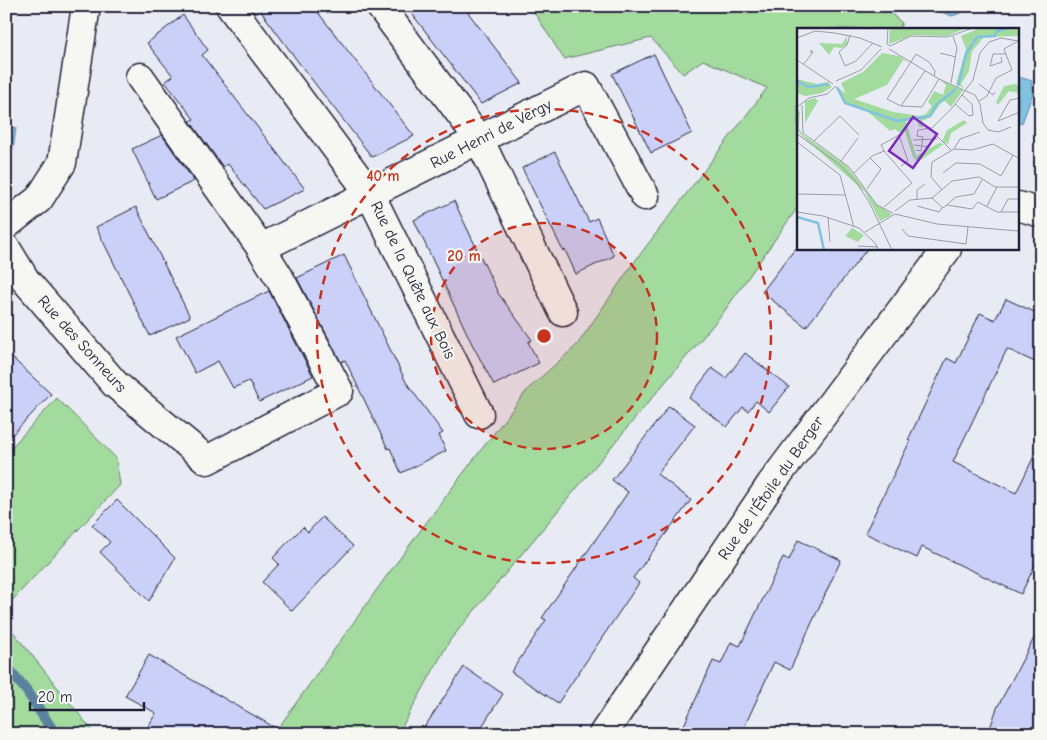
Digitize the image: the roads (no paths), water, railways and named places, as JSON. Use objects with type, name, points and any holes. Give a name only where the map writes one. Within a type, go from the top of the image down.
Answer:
[{"type":"street","points":[[6,225],[39,199],[62,163],[86,6]]},
{"type":"street","name":"Rue de la Quête aux Bois","points":[[230,6],[370,194],[479,414]]},
{"type":"street","points":[[380,6],[479,139],[563,312]]},
{"type":"street","points":[[140,77],[261,248]]},
{"type":"street","name":"Rue Henri de Vergy","points":[[261,248],[586,86],[645,196]]},
{"type":"street","points":[[1020,207],[1041,213]]},
{"type":"street","name":"Rue des Sonneurs","points":[[6,248],[26,281],[116,384],[206,460],[244,442],[339,391],[279,277],[261,248]]},
{"type":"street","name":"Rue de l'Étoile du Berger","points":[[604,734],[771,484],[947,250]]},
{"type":"water","points":[[925,6],[967,6],[961,13],[952,16]]},
{"type":"water","points":[[1020,77],[1032,81],[1031,88],[1034,90],[1022,123],[1020,124]]},
{"type":"water","points":[[6,126],[16,128],[13,150],[6,149]]},
{"type":"waterway","points":[[6,666],[27,691],[55,734]]}]
